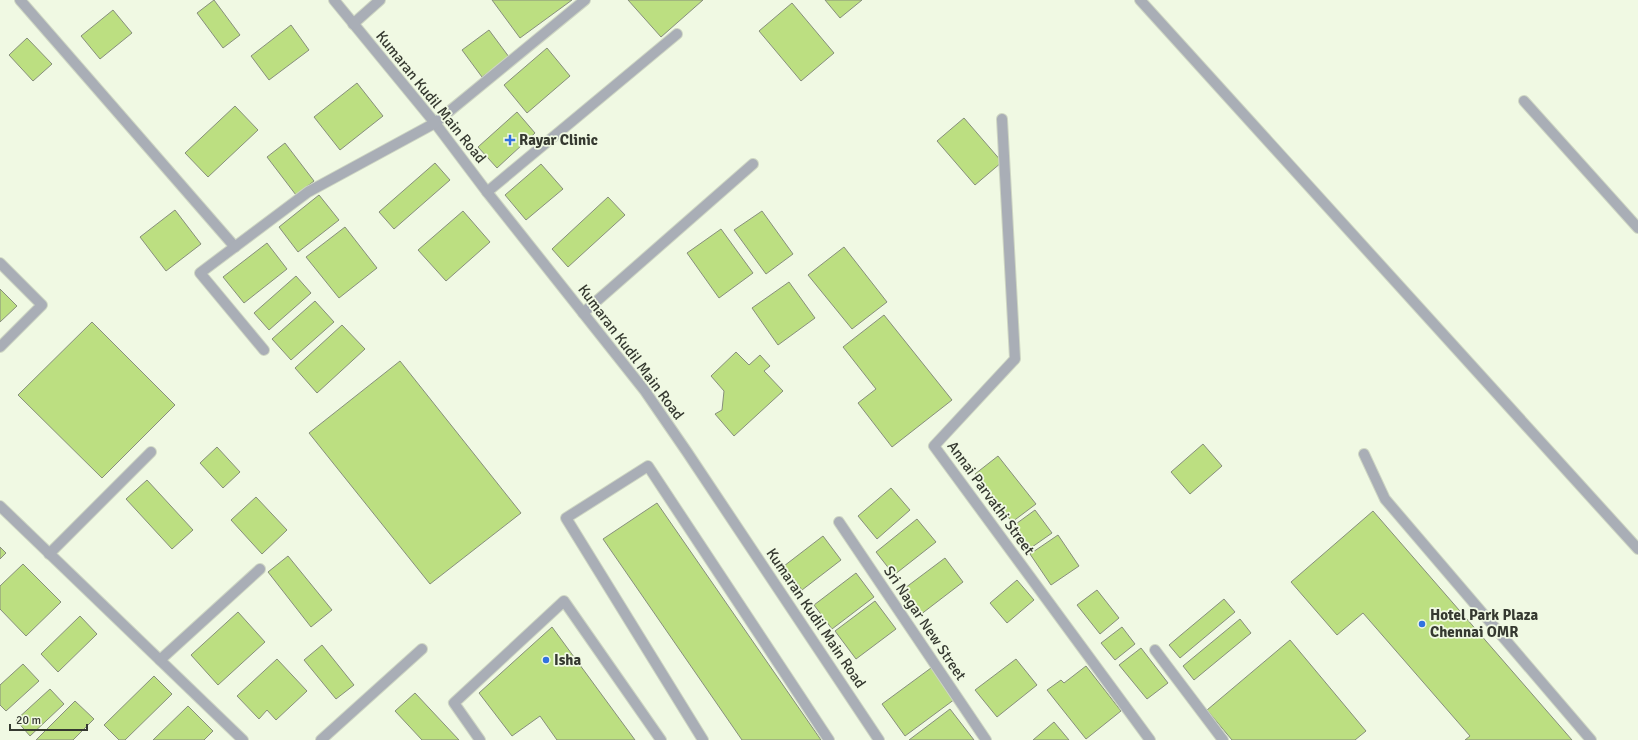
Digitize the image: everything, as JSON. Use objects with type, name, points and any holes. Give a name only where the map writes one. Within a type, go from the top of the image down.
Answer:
[{"type":"street","points":[[20,0],[234,247]]},
{"type":"street","name":"Kumaran Kudil Main Road","points":[[334,0],[435,123],[487,192],[645,391],[692,458],[879,740]]},
{"type":"street","points":[[353,24],[380,0]]},
{"type":"street","points":[[264,350],[200,273],[308,192],[435,123],[585,0]]},
{"type":"street","points":[[1140,0],[1638,549]]},
{"type":"street","points":[[487,192],[677,34]]},
{"type":"street","points":[[1524,101],[1638,228]]},
{"type":"street","name":"Annai Parvathi Street","points":[[1002,119],[1015,359],[934,446],[1150,740]]},
{"type":"street","points":[[583,313],[753,164]]},
{"type":"street","points":[[0,263],[42,304],[0,347]]},
{"type":"street","points":[[49,554],[151,452]]},
{"type":"street","points":[[1364,454],[1386,499],[1591,740]]},
{"type":"street","points":[[703,740],[566,518],[648,466],[829,740]]},
{"type":"street","points":[[0,506],[243,740]]},
{"type":"street","name":"Sri Nagar New Street","points":[[839,522],[986,740]]},
{"type":"street","points":[[160,660],[260,569]]},
{"type":"street","points":[[480,740],[454,703],[564,601],[661,740]]},
{"type":"street","points":[[321,740],[422,649]]},
{"type":"street","points":[[1155,650],[1223,740]]},
{"type":"building","points":[[214,0],[240,35],[223,48],[197,13]]},
{"type":"building","points":[[492,0],[572,0],[520,38]]},
{"type":"building","points":[[628,0],[703,0],[661,37]]},
{"type":"building","points":[[825,0],[862,0],[840,18]]},
{"type":"building","points":[[792,3],[834,53],[801,81],[759,31]]},
{"type":"building","points":[[113,10],[132,33],[100,59],[81,36]]},
{"type":"building","points":[[291,25],[309,50],[269,80],[251,56]]},
{"type":"building","points":[[489,30],[509,57],[482,77],[462,50]]},
{"type":"building","points":[[27,38],[52,64],[33,81],[9,55]]},
{"type":"building","points":[[547,48],[570,76],[527,113],[504,85]]},
{"type":"building","points":[[357,83],[383,116],[340,150],[314,117]]},
{"type":"building","points":[[235,106],[258,130],[208,177],[185,153]]},
{"type":"building","points":[[517,112],[535,133],[497,168],[478,147]]},
{"type":"building","points":[[964,118],[1002,162],[975,185],[937,141]]},
{"type":"building","points":[[285,143],[314,181],[296,195],[267,157]]},
{"type":"building","points":[[435,163],[450,180],[394,229],[379,212]]},
{"type":"building","points":[[541,164],[563,189],[526,220],[505,195]]},
{"type":"building","points":[[319,195],[339,220],[298,252],[279,227]]},
{"type":"building","points":[[608,197],[625,215],[568,267],[552,249]]},
{"type":"building","points":[[175,210],[201,244],[166,271],[140,237]]},
{"type":"building","points":[[463,211],[490,242],[446,281],[418,250]]},
{"type":"building","points":[[762,211],[793,254],[766,274],[734,230]]},
{"type":"building","points":[[345,227],[377,268],[339,298],[306,257]]},
{"type":"building","points":[[721,229],[753,273],[719,298],[687,253]]},
{"type":"building","points":[[267,243],[287,269],[244,303],[223,277]]},
{"type":"building","points":[[844,247],[887,302],[852,329],[808,275]]},
{"type":"building","points":[[296,276],[311,293],[269,330],[254,313]]},
{"type":"building","points":[[789,282],[815,318],[778,345],[752,308]]},
{"type":"building","points":[[0,289],[17,306],[0,322]]},
{"type":"building","points":[[315,301],[334,322],[291,360],[272,339]]},
{"type":"building","points":[[884,315],[952,400],[892,447],[858,403],[876,389],[843,347]]},
{"type":"building","points":[[92,322],[175,405],[102,478],[18,395]]},
{"type":"building","points":[[342,325],[365,349],[317,393],[295,368]]},
{"type":"building","points":[[736,352],[749,365],[760,355],[770,366],[764,371],[783,391],[734,436],[715,414],[722,410],[724,391],[711,376]]},
{"type":"building","points":[[400,361],[521,513],[430,584],[309,433]]},
{"type":"building","points":[[1203,444],[1222,466],[1190,494],[1171,472]]},
{"type":"building","points":[[217,447],[240,472],[223,488],[200,463]]},
{"type":"building","points":[[998,456],[1036,504],[1012,522],[975,474]]},
{"type":"building","points":[[147,480],[193,530],[172,549],[126,499]]},
{"type":"building","points":[[891,488],[910,510],[877,539],[858,516]]},
{"type":"building","points":[[256,497],[287,530],[262,554],[231,520]]},
{"type":"building","points":[[657,503],[821,740],[742,740],[603,539]]},
{"type":"building","points":[[1035,510],[1052,533],[1025,552],[1009,529]]},
{"type":"building","name":"Hotel Park Plaza Chennai OMR","points":[[1373,511],[1572,740],[1465,740],[1470,736],[1363,613],[1337,635],[1291,582]]},
{"type":"building","points":[[917,519],[936,542],[894,575],[876,552]]},
{"type":"building","points":[[1058,535],[1079,566],[1051,585],[1030,554]]},
{"type":"building","points":[[823,536],[841,560],[802,590],[784,566]]},
{"type":"building","points":[[0,547],[6,553],[0,559]]},
{"type":"building","points":[[288,556],[332,610],[311,627],[268,572]]},
{"type":"building","points":[[945,558],[963,582],[920,615],[901,591]]},
{"type":"building","points":[[23,564],[61,602],[26,636],[0,609],[0,586]]},
{"type":"building","points":[[856,573],[874,597],[832,629],[814,605]]},
{"type":"building","points":[[1017,580],[1034,600],[1007,623],[990,603]]},
{"type":"building","points":[[1097,590],[1119,618],[1100,634],[1077,605]]},
{"type":"building","points":[[1224,599],[1235,612],[1180,658],[1169,645]]},
{"type":"building","points":[[875,601],[896,629],[856,659],[835,631]]},
{"type":"building","points":[[238,612],[265,642],[218,685],[191,655]]},
{"type":"building","points":[[80,616],[97,634],[58,672],[41,654]]},
{"type":"building","points":[[1240,619],[1251,633],[1194,680],[1183,666]]},
{"type":"building","name":"Isha","points":[[552,627],[635,740],[557,740],[540,716],[512,736],[479,693]]},
{"type":"building","points":[[1122,627],[1135,644],[1115,660],[1101,643]]},
{"type":"building","points":[[1290,640],[1366,731],[1355,740],[1232,740],[1207,710]]},
{"type":"building","points":[[322,645],[354,685],[336,699],[304,660]]},
{"type":"building","points":[[1141,648],[1168,683],[1147,699],[1119,665]]},
{"type":"building","points":[[277,659],[307,691],[276,720],[267,710],[259,719],[237,696]]},
{"type":"building","points":[[1016,659],[1037,685],[997,717],[975,690]]},
{"type":"building","points":[[23,664],[39,681],[6,711],[0,705],[0,685]]},
{"type":"building","points":[[1086,666],[1121,711],[1086,739],[1047,690],[1061,680],[1064,683]]},
{"type":"building","points":[[931,668],[955,699],[905,736],[882,704]]},
{"type":"building","points":[[154,676],[172,694],[125,740],[119,740],[104,725]]},
{"type":"building","points":[[50,689],[64,704],[30,736],[16,720]]},
{"type":"building","points":[[415,693],[459,740],[422,740],[395,711]]},
{"type":"building","points":[[75,701],[94,719],[73,740],[36,740]]},
{"type":"building","points":[[188,706],[213,731],[204,740],[153,740]]},
{"type":"building","points":[[950,709],[974,740],[909,740]]},
{"type":"building","points":[[1054,722],[1069,740],[1033,740]]},
{"type":"place","name":"Rayar Clinic","points":[[510,140]]},
{"type":"place","name":"Hotel Park Plaza Chennai OMR","points":[[1422,624]]},
{"type":"place","name":"Isha","points":[[546,660]]}]
